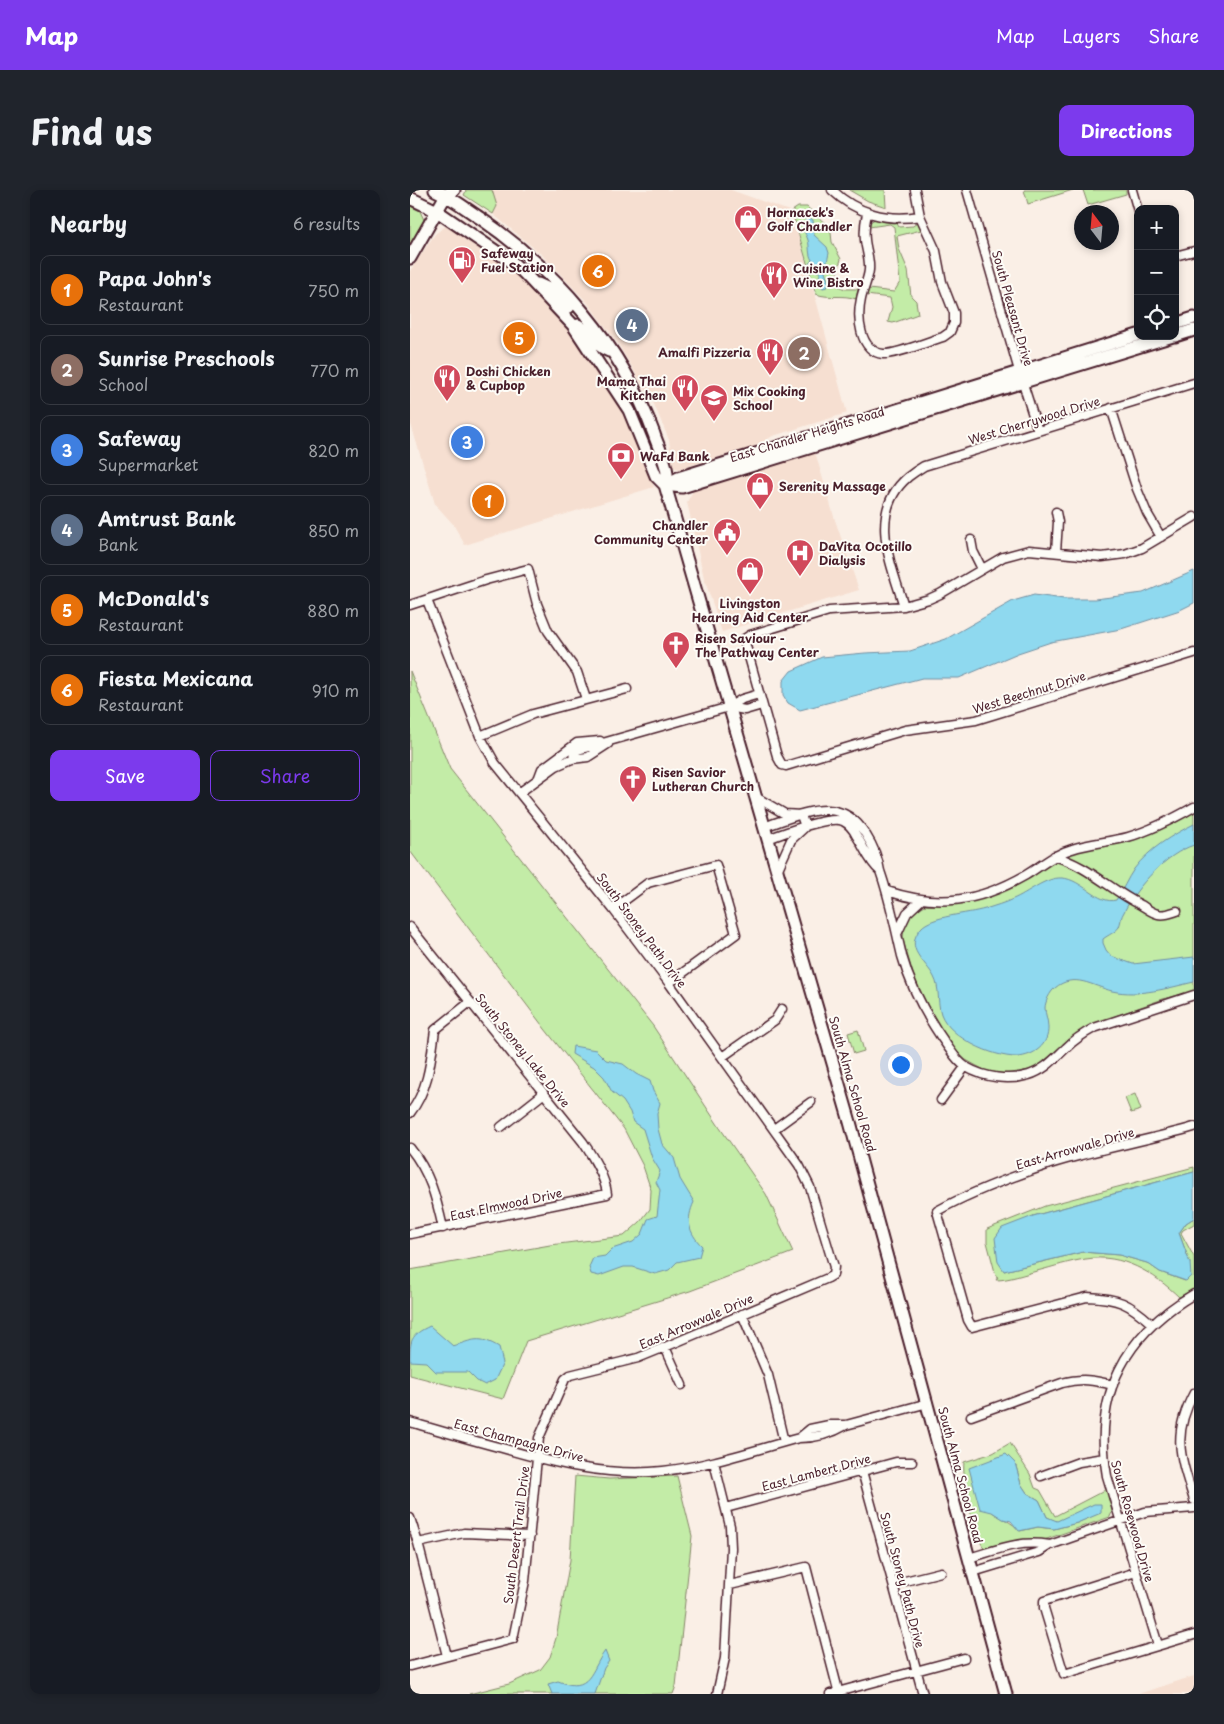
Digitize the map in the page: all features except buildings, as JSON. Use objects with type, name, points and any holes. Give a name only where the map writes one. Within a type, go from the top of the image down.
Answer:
[{"type":"main road","name":"South Alma School Road","points":[[435,190],[449,192],[534,260],[590,319],[613,352],[647,415],[667,473],[665,485],[850,1122],[1006,1694]]},
{"type":"main road","points":[[410,258],[449,192]]},
{"type":"main road","name":"South Alma School Road","points":[[410,198],[437,211],[513,264],[573,325],[629,410],[656,476],[665,485]]},
{"type":"main road","points":[[532,282],[553,291],[570,308],[590,319]]},
{"type":"main road","points":[[1179,323],[1194,318]]},
{"type":"main road","points":[[573,325],[584,328],[601,348],[613,352]]},
{"type":"main road","name":"East Chandler Heights Road","points":[[1179,334],[1194,330]]},
{"type":"main road","name":"East Chandler Heights Road","points":[[1021,377],[1134,336]]},
{"type":"main road","name":"East Chandler Heights Road","points":[[665,485],[678,478],[810,436],[1159,340]]},
{"type":"street","points":[[832,190],[867,213],[891,218],[920,216]]},
{"type":"street","points":[[867,213],[864,229],[870,268],[861,299],[859,317],[861,330],[868,346],[883,354],[942,337],[950,332],[954,323],[954,313],[942,282],[936,252],[920,216],[915,190]]},
{"type":"street","name":"South Pleasant Drive","points":[[967,190],[1038,431]]},
{"type":"street","points":[[1132,190],[1136,205]]},
{"type":"street","points":[[1179,255],[1194,250]]},
{"type":"street","name":"West Cherrywood Drive","points":[[892,497],[907,478],[924,466],[1194,384]]},
{"type":"street","points":[[1111,408],[1137,490],[1147,513],[1161,537]]},
{"type":"street","points":[[883,493],[892,497],[886,515],[885,542],[904,606]]},
{"type":"street","points":[[1056,512],[1058,522],[1056,552]]},
{"type":"street","points":[[729,707],[745,710],[762,705],[744,639],[750,635],[828,611],[904,606],[940,594],[1012,554],[1029,550],[1102,557],[1125,554],[1142,548],[1194,517]]},
{"type":"street","points":[[971,540],[973,550],[982,569]]},
{"type":"street","points":[[410,605],[486,580],[528,569],[537,604],[548,631],[577,672],[586,699]]},
{"type":"street","name":"South Stoney Path Drive","points":[[426,600],[480,736],[495,763],[613,909],[669,983],[799,1166],[810,1187],[834,1267],[833,1275]]},
{"type":"street","name":"West Beechnut Drive","points":[[762,705],[776,756],[782,765],[786,766],[905,730],[976,720],[1194,653]]},
{"type":"street","points":[[480,736],[533,714],[627,689]]},
{"type":"street","points":[[540,777],[542,769],[578,750],[729,707],[742,699],[759,694]]},
{"type":"street","points":[[519,793],[570,754]]},
{"type":"street","points":[[754,796],[785,814],[802,815]]},
{"type":"street","points":[[887,891],[921,900],[940,901],[970,898],[1000,889],[1054,856],[1073,848],[1130,836],[1167,822],[1194,807]]},
{"type":"street","points":[[763,827],[823,809],[851,816],[860,825],[879,862],[898,932],[902,956],[918,998],[931,1023],[952,1053],[965,1067],[991,1077],[1017,1078],[1029,1075],[1041,1070],[1054,1061],[1080,1036],[1094,1028],[1194,995]]},
{"type":"street","points":[[832,810],[832,820]]},
{"type":"street","points":[[802,815],[805,827]]},
{"type":"street","points":[[767,839],[832,820],[842,821],[852,827],[873,865],[880,871]]},
{"type":"street","points":[[777,873],[791,840],[805,827]]},
{"type":"street","points":[[1054,856],[1069,860],[1089,870],[1132,901],[1157,914],[1177,912]]},
{"type":"street","points":[[613,909],[648,882],[716,865],[736,934],[669,983]]},
{"type":"street","points":[[898,932],[907,913],[921,900]]},
{"type":"street","name":"South Stoney Lake Drive","points":[[410,927],[587,1148],[606,1186],[607,1194]]},
{"type":"street","points":[[410,1112],[425,1086],[435,1030],[470,1002]]},
{"type":"street","points":[[722,1058],[775,1020],[782,1009]]},
{"type":"street","points":[[941,1100],[965,1067]]},
{"type":"street","points":[[501,1127],[543,1094]]},
{"type":"street","points":[[774,1129],[811,1102]]},
{"type":"street","name":"East Arrowvale Drive","points":[[1152,1324],[1141,1313],[1123,1302],[1087,1297],[972,1327],[968,1320],[937,1211],[999,1182],[1051,1164],[1194,1127]]},
{"type":"street","points":[[410,1148],[420,1160],[435,1190],[443,1228]]},
{"type":"street","name":"East Elmwood Drive","points":[[410,1234],[607,1194]]},
{"type":"street","name":"East Arrowvale Drive","points":[[565,1379],[570,1375],[638,1358],[833,1275]]},
{"type":"street","points":[[1152,1324],[1178,1303],[1194,1294]]},
{"type":"street","points":[[742,1314],[768,1375],[784,1442]]},
{"type":"street","name":"South Rosewood Drive","points":[[1152,1324],[1133,1346],[1113,1385],[1105,1415],[1104,1458],[1107,1476],[1158,1645]]},
{"type":"street","points":[[665,1347],[682,1385]]},
{"type":"street","name":"South Desert Trail Drive","points":[[446,1656],[513,1639],[525,1581],[539,1438],[565,1379]]},
{"type":"street","points":[[971,1416],[1076,1379],[1090,1379],[1113,1385]]},
{"type":"street","points":[[1194,1393],[1187,1406],[1181,1425],[1179,1444],[1182,1461],[1194,1500]]},
{"type":"street","name":"East Champagne Drive","points":[[410,1422],[577,1468],[607,1472],[661,1472],[714,1462],[799,1438],[810,1429],[834,1432],[846,1425],[928,1403]]},
{"type":"street","points":[[1041,1476],[1079,1462],[1104,1458]]},
{"type":"street","points":[[714,1462],[730,1526],[731,1548],[725,1658],[717,1694]]},
{"type":"street","name":"East Lambert Drive","points":[[726,1508],[896,1462],[912,1462]]},
{"type":"street","name":"South Stoney Path Drive","points":[[862,1471],[923,1694]]},
{"type":"street","points":[[973,1572],[1039,1552],[1050,1546],[1145,1512],[1194,1508]]},
{"type":"street","points":[[410,1518],[446,1656],[410,1666]]},
{"type":"street","points":[[418,1543],[464,1533],[530,1536]]},
{"type":"street","points":[[970,1558],[1017,1544],[1036,1543],[1050,1546]]},
{"type":"street","points":[[730,1585],[806,1567],[839,1693]]},
{"type":"street","points":[[893,1584],[941,1572]]},
{"type":"street","points":[[1136,1572],[1044,1601],[1049,1626],[1064,1674],[1194,1635]]},
{"type":"street","points":[[830,1694],[964,1658]]},
{"type":"shaded area","points":[[489,190],[731,190],[792,212],[847,413],[773,436],[753,447],[679,469],[673,467],[669,440],[653,402],[617,342],[587,302],[542,255],[493,214],[497,206]]},
{"type":"shaded area","points":[[447,225],[511,269],[575,337],[627,418],[633,438],[654,487],[465,545],[453,524],[435,504],[410,421],[410,271],[435,234]]},
{"type":"shaded area","points":[[815,452],[835,520],[859,590],[722,632],[704,578],[687,502],[694,489]]},
{"type":"shaded area","points":[[1194,1676],[1194,1694],[1138,1694]]},
{"type":"green space","points":[[465,190],[492,190],[497,206],[493,214],[464,195]]},
{"type":"green space","points":[[849,190],[885,190],[886,207],[868,201]]},
{"type":"green space","points":[[1024,190],[1073,190],[1028,204]]},
{"type":"green space","points":[[1083,190],[1126,190],[1126,194],[1088,205]]},
{"type":"green space","points":[[410,206],[420,211],[424,220],[410,244]]},
{"type":"green space","points":[[798,207],[807,207],[828,226],[832,242],[841,259],[835,279],[838,286],[845,289],[858,289],[856,299],[816,294],[792,211]]},
{"type":"green space","points":[[875,219],[896,222],[899,227],[913,226],[918,222],[921,230],[897,236],[899,249],[908,270],[911,296],[916,301],[918,314],[893,323],[888,322],[892,307],[890,298],[866,295],[869,289],[894,292],[900,282],[894,227],[890,224],[869,227],[870,222]]},
{"type":"green space","points":[[410,671],[450,769],[653,1026],[766,1194],[793,1252],[690,1291],[526,1341],[503,1399],[410,1375],[410,1270],[550,1245],[624,1236],[640,1222],[650,1209],[651,1190],[643,1166],[624,1129],[545,1029],[410,851]]},
{"type":"green space","points":[[1194,812],[1194,991],[1163,999],[1090,1025],[1040,1064],[1029,1070],[1006,1074],[986,1071],[966,1060],[953,1048],[931,1014],[914,977],[903,940],[904,926],[912,913],[925,905],[958,904],[995,894],[1037,872],[1053,861],[1075,852],[1134,840],[1175,823]]},
{"type":"green space","points":[[858,1030],[864,1051],[854,1054],[848,1033]]},
{"type":"green space","points":[[1135,1094],[1141,1110],[1131,1113],[1125,1098]]},
{"type":"green space","points":[[1194,1167],[1194,1172],[1033,1216],[1004,1271],[1083,1252],[1119,1255],[1147,1263],[1160,1272],[1185,1281],[1190,1263],[1179,1233],[1186,1223],[1194,1218],[1194,1224],[1181,1233],[1194,1257],[1194,1289],[1179,1297],[1159,1280],[1137,1267],[1125,1262],[1099,1258],[1074,1261],[1012,1278],[996,1280],[998,1277],[996,1276],[987,1242],[987,1229],[1045,1206]]},
{"type":"green space","points":[[1010,1443],[1030,1474],[1035,1488],[1040,1490],[1055,1516],[1107,1489],[1112,1512],[1110,1517],[1041,1541],[1017,1540],[984,1548],[976,1531],[969,1506],[964,1462],[993,1453]],"holes":[[[1015,1463],[1021,1484],[1027,1493],[1039,1500],[1047,1517],[1057,1522],[1070,1516],[1101,1512],[1077,1523],[1054,1529],[1038,1527],[1020,1531],[1010,1522],[992,1512]]]},
{"type":"green space","points":[[575,1476],[609,1479],[677,1476],[692,1536],[676,1686],[673,1694],[469,1694],[509,1684],[540,1670],[550,1657],[556,1638],[570,1560]]},
{"type":"water","points":[[808,217],[813,220],[814,235],[827,247],[829,253],[825,271],[829,284],[823,288],[819,285],[820,272],[810,269],[809,264],[812,260],[808,240],[804,232],[804,223]]},
{"type":"water","points":[[1194,571],[1194,603],[1180,610],[1121,629],[1051,642],[1018,653],[959,678],[922,678],[800,710],[788,703],[783,695],[783,681],[791,671],[822,657],[910,651],[946,639],[1013,601],[1034,595],[1064,599],[1095,599],[1143,593]]},
{"type":"water","points":[[1194,824],[1194,845],[1183,849],[1153,872],[1136,892],[1122,915],[1119,927],[1103,939],[1103,943],[1111,956],[1133,964],[1194,957],[1194,982],[1153,991],[1133,993],[1112,991],[1076,981],[1062,983],[1053,990],[1046,1003],[1048,1033],[1043,1044],[1035,1052],[1017,1057],[984,1050],[962,1038],[946,1023],[941,1014],[936,981],[915,949],[916,935],[921,928],[941,918],[978,911],[1003,903],[1056,878],[1069,879],[1103,899],[1109,901],[1116,900],[1134,869],[1147,855],[1169,838]]},
{"type":"water","points":[[573,1046],[596,1050],[606,1060],[623,1064],[636,1074],[650,1081],[660,1103],[657,1114],[662,1144],[674,1158],[680,1179],[694,1202],[689,1220],[691,1231],[702,1246],[699,1257],[677,1262],[669,1270],[655,1274],[633,1267],[624,1267],[599,1276],[591,1274],[589,1267],[593,1258],[605,1256],[612,1249],[633,1242],[642,1234],[648,1219],[657,1216],[660,1190],[656,1182],[660,1171],[652,1158],[643,1129],[633,1122],[630,1112],[623,1101],[612,1092],[604,1077],[594,1067],[572,1054]]},
{"type":"water","points":[[1194,1172],[1194,1218],[1186,1223],[1179,1233],[1190,1263],[1191,1276],[1186,1281],[1160,1272],[1147,1263],[1119,1255],[1083,1252],[1004,1271],[998,1262],[995,1238],[1002,1228],[1033,1216]]},
{"type":"water","points":[[430,1326],[453,1346],[481,1340],[499,1347],[503,1363],[495,1380],[485,1385],[477,1381],[468,1372],[436,1372],[426,1362],[410,1361],[412,1339],[418,1332]]},
{"type":"water","points":[[1006,1454],[1015,1463],[1021,1484],[1027,1493],[1039,1500],[1047,1517],[1057,1521],[1094,1504],[1101,1504],[1101,1513],[1077,1523],[1054,1529],[1038,1527],[1019,1531],[1011,1521],[1003,1519],[992,1512],[980,1509],[969,1468]]},
{"type":"water","points":[[605,1651],[609,1661],[604,1668],[595,1694],[552,1694],[548,1684],[558,1681],[577,1685],[583,1682],[592,1673]]},
{"type":"place","name":"Hornacek's Golf Chandler","points":[[748,243]]},
{"type":"place","name":"Fiesta Mexicana","points":[[598,271]]},
{"type":"place","name":"Safeway Fuel Station","points":[[462,284]]},
{"type":"place","name":"Cuisine & Wine Bistro","points":[[774,299]]},
{"type":"place","name":"Amtrust Bank","points":[[632,325]]},
{"type":"place","name":"McDonald's","points":[[519,338]]},
{"type":"place","name":"Sunrise Preschools","points":[[804,353]]},
{"type":"place","name":"Amalfi Pizzeria","points":[[770,376]]},
{"type":"place","name":"Doshi Chicken & Cupbop","points":[[447,402]]},
{"type":"place","name":"Mama Thai Kitchen","points":[[685,412]]},
{"type":"place","name":"Mix Cooking School","points":[[714,422]]},
{"type":"place","name":"Safeway","points":[[467,442]]},
{"type":"place","name":"WaFd Bank","points":[[621,480]]},
{"type":"place","name":"Papa John's","points":[[488,501]]},
{"type":"place","name":"Serenity Massage","points":[[760,510]]},
{"type":"place","name":"Chandler Community Center","points":[[727,556]]},
{"type":"place","name":"DaVita Ocotillo Dialysis","points":[[800,577]]},
{"type":"place","name":"Livingston Hearing Aid Center","points":[[750,595]]},
{"type":"place","name":"Risen Saviour - The Pathway Center","points":[[676,669]]},
{"type":"place","name":"Risen Savior Lutheran Church","points":[[633,803]]}]
